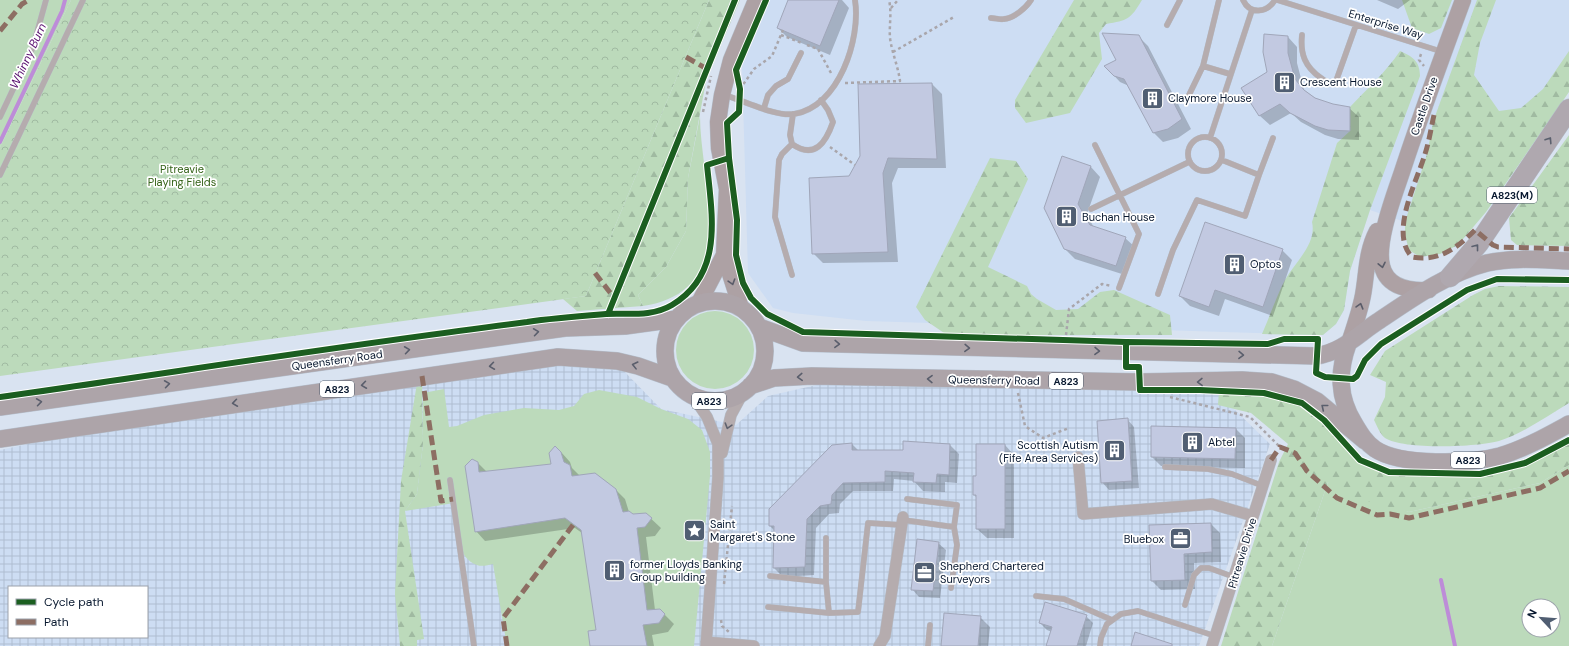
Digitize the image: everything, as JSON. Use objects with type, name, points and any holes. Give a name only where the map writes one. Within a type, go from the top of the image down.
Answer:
[{"type":"highway","name":"A823(M)","points":[[1450,277],[1479,243],[1569,109]]},
{"type":"main road","name":"A823","points":[[759,327],[804,343],[819,344],[1308,356],[1326,354],[1348,344],[1375,323],[1450,277],[1487,263],[1523,260],[1569,261]]},
{"type":"main road","name":"A823","points":[[713,301],[741,308],[751,316],[759,327],[764,342],[764,358],[759,373],[747,388],[737,396],[721,401],[707,401],[693,396],[681,388],[672,378],[666,363],[664,348],[668,333],[676,320],[686,310],[699,303],[713,301]]},
{"type":"main road","name":"Queensferry Road","points":[[0,407],[564,328],[625,326],[676,320]]},
{"type":"main road","name":"A823","points":[[1348,344],[1340,372],[1340,389],[1348,414],[1365,441],[1375,449],[1390,457],[1406,460],[1476,460],[1500,456],[1540,440],[1569,424]]},
{"type":"main road","name":"A823","points":[[0,439],[558,356],[617,361],[638,366],[672,378]]},
{"type":"main road","name":"Queensferry Road","points":[[747,388],[774,378],[812,376],[1140,382],[1242,380],[1272,382],[1294,389],[1317,401],[1365,441]]},
{"type":"street","points":[[741,308],[724,255],[727,189],[719,148],[718,122],[722,95],[732,60],[756,0]]},
{"type":"street","name":"Castle Drive","points":[[1429,290],[1407,290],[1394,283],[1384,271],[1380,251],[1388,213],[1443,52],[1464,0]]},
{"type":"street","name":"Castle Drive","points":[[1348,344],[1363,294],[1370,247],[1388,213]]},
{"type":"street","points":[[699,303],[724,255]]},
{"type":"street","points":[[718,477],[731,415],[747,388]]},
{"type":"street","points":[[693,396],[707,417],[718,444],[718,477],[706,644],[736,644],[754,646]]},
{"type":"street","points":[[1078,457],[1083,514],[1212,504],[1253,516]]},
{"type":"street","name":"Pitreavie Drive","points":[[1213,641],[1272,460]]},
{"type":"street","points":[[879,646],[885,636],[903,521]]},
{"type":"lane","points":[[0,117],[33,47],[46,0]]},
{"type":"lane","points":[[0,174],[83,0]]},
{"type":"lane","points":[[722,95],[782,114],[793,114],[805,110],[821,100],[839,79],[848,58],[857,19],[855,0]]},
{"type":"lane","points":[[856,9],[861,0]]},
{"type":"lane","points":[[991,18],[1004,20],[1015,15],[1029,4],[1031,0]]},
{"type":"lane","points":[[1167,25],[1180,0]]},
{"type":"lane","points":[[1188,97],[1203,66],[1219,0]]},
{"type":"lane","points":[[1210,138],[1252,10],[1243,0]]},
{"type":"lane","name":"Enterprise Way","points":[[1252,10],[1263,11],[1272,6],[1276,0],[1443,52]]},
{"type":"lane","points":[[1302,36],[1300,48],[1306,64],[1313,73],[1327,83],[1335,84],[1356,25]]},
{"type":"lane","points":[[764,108],[768,95],[776,86],[788,79],[801,53]]},
{"type":"lane","points":[[1203,66],[1230,74]]},
{"type":"lane","points":[[793,114],[790,135],[792,144],[799,149],[811,150],[819,147],[829,135],[834,122],[821,100]]},
{"type":"lane","points":[[1201,137],[1210,138],[1220,146],[1222,160],[1214,170],[1206,172],[1194,168],[1189,162],[1188,152],[1193,141],[1201,137]]},
{"type":"lane","points":[[1158,294],[1173,250],[1197,200],[1245,216],[1273,138]]},
{"type":"lane","points":[[792,144],[782,154],[779,160],[776,217],[792,275]]},
{"type":"lane","points":[[1095,145],[1139,234],[1119,288]]},
{"type":"lane","points":[[1222,160],[1259,175]]},
{"type":"lane","points":[[1091,209],[1189,162]]},
{"type":"lane","points":[[1165,467],[1208,469],[1232,474],[1263,486]]},
{"type":"lane","points":[[450,480],[474,646]]},
{"type":"lane","points":[[907,500],[957,505],[954,527],[957,545],[951,588]]},
{"type":"lane","points":[[768,607],[829,613],[858,612],[868,523],[903,521],[954,527]]},
{"type":"lane","points":[[826,538],[826,582],[829,613]]},
{"type":"lane","points":[[1185,605],[1194,575],[1201,568],[1209,568],[1235,577]]},
{"type":"lane","points":[[770,576],[826,582]]},
{"type":"lane","points":[[1036,596],[1064,599],[1112,620]]},
{"type":"lane","points":[[1100,646],[1101,638],[1107,624],[1122,614],[1138,611],[1213,641]]},
{"type":"lane","points":[[928,646],[930,625]]},
{"type":"path","points":[[781,35],[818,49],[829,70],[847,84],[900,81],[898,65],[890,38],[891,8],[889,0]]},
{"type":"path","points":[[891,8],[898,0]]},
{"type":"path","points":[[893,52],[954,17]]},
{"type":"path","points":[[740,89],[754,69],[772,56],[783,30]]},
{"type":"path","points":[[699,88],[705,82],[707,69]]},
{"type":"path","points":[[738,76],[740,100]]},
{"type":"path","points":[[823,142],[855,165]]},
{"type":"path","points":[[1065,339],[1069,309],[1102,284],[1119,288]]},
{"type":"path","points":[[1058,339],[1073,340]]},
{"type":"path","points":[[1018,393],[1025,426],[1044,438],[1069,428]]},
{"type":"path","points":[[1162,396],[1250,417],[1280,447]]},
{"type":"path","points":[[724,586],[732,506]]},
{"type":"path","points":[[720,618],[722,626],[735,634],[736,644]]},
{"type":"shaded area","points":[[770,0],[1569,0],[1569,73],[1420,257],[1409,250],[1405,235],[1405,222],[1370,210],[1350,271],[1344,310],[1336,324],[1323,335],[866,321],[793,313],[773,308],[748,273],[742,65]]},
{"type":"shaded area","points":[[558,357],[621,368],[661,409],[736,425],[768,396],[852,377],[1206,382],[1270,444],[1199,646],[0,646],[0,450],[193,409]]},
{"type":"green space","points":[[0,0],[71,0],[0,147]]},
{"type":"green space","name":"Pitreavie Playing Fields","points":[[71,0],[709,0],[586,296],[0,376],[0,147]]},
{"type":"green space","points":[[709,0],[740,0],[706,81],[688,178],[686,231],[666,267],[638,295],[643,306],[577,311],[563,299],[586,296]]},
{"type":"green space","points":[[1074,0],[1142,0],[1128,18],[1106,24],[1099,33],[1102,59],[1070,113],[1026,123],[1015,108],[1015,100]]},
{"type":"green space","points":[[1402,0],[1452,0],[1441,28],[1429,34],[1412,28]]},
{"type":"green space","points":[[1477,0],[1496,0],[1480,43],[1474,75],[1499,111],[1521,108],[1543,89],[1569,51],[1569,92],[1486,212],[1458,245],[1440,254],[1420,257],[1409,250],[1405,235],[1405,222],[1427,154],[1433,122]]},
{"type":"green space","points":[[1400,51],[1408,55],[1417,63],[1419,66],[1420,76],[1370,210],[1350,271],[1344,310],[1336,324],[1323,335],[1262,334],[1285,280],[1304,252],[1311,238],[1313,230],[1312,222],[1337,143],[1350,131],[1350,107],[1383,73]]},
{"type":"green space","points":[[700,116],[708,202],[709,230],[705,257],[694,279],[674,296],[643,306],[638,295],[666,267],[686,231],[688,178]]},
{"type":"green space","points":[[1569,135],[1569,246],[1517,245],[1511,240],[1509,218]]},
{"type":"green space","points":[[990,158],[1016,161],[1028,179],[988,267],[1027,286],[1031,294],[1037,299],[1056,310],[1078,309],[1100,292],[1114,290],[1170,315],[1172,335],[947,335],[925,320],[916,307]]},
{"type":"green space","points":[[1499,286],[1569,287],[1569,403],[1517,434],[1489,443],[1458,446],[1423,446],[1394,442],[1385,438],[1374,420],[1385,397],[1386,382],[1370,375],[1385,351],[1473,295],[1485,289]]},
{"type":"green space","points":[[707,311],[723,311],[737,317],[748,328],[754,342],[754,358],[748,372],[737,383],[723,389],[707,389],[693,383],[682,372],[676,358],[676,342],[682,328],[693,317]]},
{"type":"green space","points":[[422,376],[423,444],[417,494],[405,511],[424,639],[417,640],[417,646],[400,646],[395,594],[401,481],[418,377]]},
{"type":"green space","points":[[444,389],[449,427],[457,426],[484,415],[524,408],[559,410],[574,406],[584,394],[599,390],[637,397],[661,409],[688,419],[702,430],[710,452],[710,476],[694,646],[507,646],[493,564],[479,566],[470,561],[464,555],[456,529],[454,503],[405,511],[417,494],[423,444],[423,393]]},
{"type":"green space","points":[[1219,391],[1264,393],[1302,403],[1324,420],[1360,460],[1389,472],[1480,474],[1525,463],[1569,440],[1569,465],[1540,483],[1409,512],[1342,495],[1328,482],[1272,646],[1221,646],[1279,462],[1288,444],[1251,413],[1218,405]]},
{"type":"green space","points":[[1569,465],[1569,646],[1272,646],[1328,482],[1409,512],[1540,483]]},
{"type":"building","points":[[788,0],[839,0],[820,46],[777,28]]},
{"type":"building","name":"Claymore House","points":[[1102,33],[1139,35],[1182,119],[1168,129],[1153,133],[1124,79],[1114,76],[1104,66],[1116,60]]},
{"type":"building","name":"Crescent House","points":[[1264,34],[1288,36],[1288,53],[1295,79],[1304,90],[1315,98],[1333,104],[1350,107],[1350,131],[1328,130],[1315,126],[1290,113],[1280,104],[1259,116],[1241,88],[1267,72],[1263,52]]},
{"type":"building","points":[[932,83],[937,159],[888,158],[883,173],[888,252],[812,254],[809,178],[849,176],[860,156],[858,84]]},
{"type":"building","name":"Buchan House","points":[[1062,156],[1091,166],[1078,204],[1090,225],[1126,237],[1116,266],[1064,249],[1044,208]]},
{"type":"building","name":"Optos","points":[[1205,222],[1283,249],[1263,307],[1215,290],[1209,307],[1179,296]]},
{"type":"building","name":"Scottish Autism (Fife Area Services)","points":[[1128,418],[1132,481],[1101,483],[1097,421]]},
{"type":"building","name":"Abtel","points":[[1151,426],[1236,428],[1235,459],[1151,457]]},
{"type":"building","points":[[903,441],[950,444],[949,475],[937,474],[936,483],[913,482],[914,473],[885,471],[885,482],[843,483],[832,495],[831,504],[820,506],[807,519],[805,567],[773,568],[774,526],[769,526],[769,509],[832,445],[852,443],[852,450],[903,450]]},
{"type":"building","points":[[976,444],[1005,444],[1005,529],[976,529],[976,495],[973,495],[973,476],[976,476]]},
{"type":"building","name":"former Lloyds Banking Group building","points":[[555,446],[561,452],[564,462],[570,465],[572,476],[595,473],[616,489],[623,512],[629,511],[633,514],[646,513],[652,518],[645,527],[637,528],[647,610],[660,609],[665,614],[659,623],[643,625],[647,646],[590,646],[588,631],[596,630],[581,530],[565,518],[475,532],[465,466],[472,459],[478,462],[479,472],[551,464],[549,453]]},
{"type":"building","points":[[1211,523],[1212,552],[1184,554],[1185,580],[1151,581],[1149,525]]},
{"type":"building","points":[[917,539],[939,542],[933,591],[911,590]]},
{"type":"building","points":[[1045,602],[1087,615],[1077,646],[1046,646],[1052,627],[1039,623]]},
{"type":"building","points":[[944,613],[981,616],[978,646],[941,646]]},
{"type":"building","points":[[1135,632],[1172,644],[1172,646],[1131,646]]},
{"type":"waterway","name":"Whinny Burn","points":[[0,142],[62,11],[65,0]]},
{"type":"waterway","points":[[1441,580],[1455,646]]},
{"type":"marked path","points":[[0,31],[22,4],[29,0]]},
{"type":"marked path","points":[[686,57],[707,69]]},
{"type":"marked path","points":[[1434,115],[1426,149],[1411,192],[1404,221],[1403,235],[1406,247],[1412,257],[1431,257],[1447,252],[1461,243],[1475,230],[1493,245],[1498,247],[1569,249]]},
{"type":"marked path","points":[[595,273],[615,299]]},
{"type":"marked path","points":[[422,376],[441,501],[453,499]]},
{"type":"marked path","points":[[1271,460],[1280,447],[1295,453],[1307,471],[1337,498],[1377,515],[1390,514],[1409,518],[1540,488],[1569,471]]},
{"type":"marked path","points":[[507,646],[503,618],[573,525]]},
{"type":"cycle path","points":[[608,314],[735,0]]},
{"type":"cycle path","points":[[766,0],[736,70],[740,89],[739,112],[727,123],[729,158],[737,220],[736,255],[743,283],[751,298],[767,314],[803,332],[1126,342],[1268,344],[1284,339],[1318,339],[1316,373],[1325,377],[1353,379],[1357,376],[1365,360],[1381,344],[1467,290],[1497,279],[1569,280]]},
{"type":"cycle path","points":[[0,397],[547,319],[606,314],[648,313],[664,309],[689,292],[700,277],[707,260],[711,242],[712,223],[707,165],[729,158]]},
{"type":"cycle path","points":[[1126,342],[1126,367],[1139,367],[1140,390],[1200,390],[1264,393],[1302,403],[1324,420],[1360,460],[1389,472],[1480,474],[1525,463],[1569,440]]},
{"type":"place","name":"Crescent House","points":[[1285,82]]},
{"type":"place","name":"Claymore House","points":[[1153,98]]},
{"type":"place","name":"Buchan House","points":[[1067,217]]},
{"type":"place","name":"Optos","points":[[1234,264]]},
{"type":"place","name":"Abtel","points":[[1193,442]]},
{"type":"place","name":"Scottish Autism (Fife Area Services)","points":[[1114,451]]},
{"type":"place","name":"Saint Margaret's Stone","points":[[695,530]]},
{"type":"place","name":"Bluebox","points":[[1180,539]]},
{"type":"place","name":"former Lloyds Banking Group building","points":[[614,570]]},
{"type":"place","name":"Shepherd Chartered Surveyors","points":[[924,572]]}]
